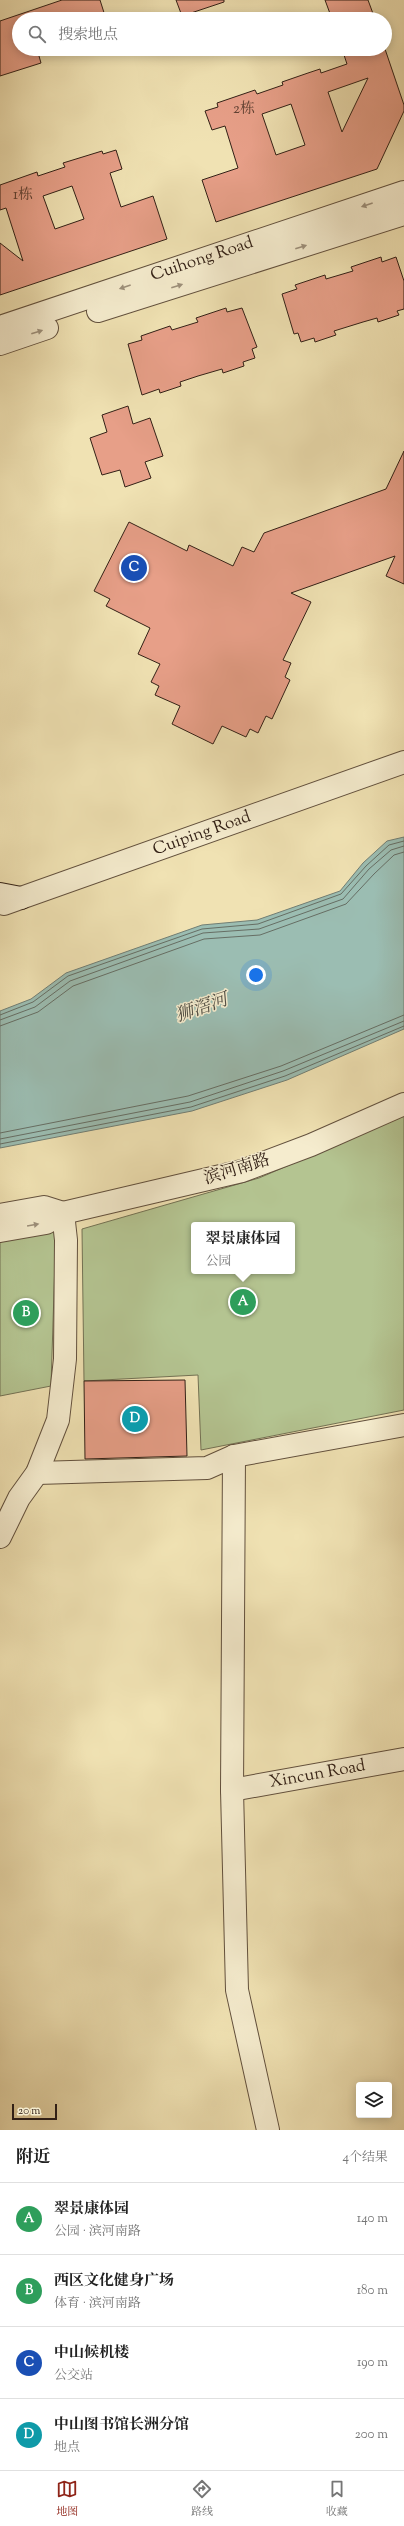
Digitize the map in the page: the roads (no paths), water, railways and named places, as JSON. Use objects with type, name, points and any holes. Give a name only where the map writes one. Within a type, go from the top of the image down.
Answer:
[{"type":"street","name":"Cuihong Road","points":[[0,327],[404,192]]},
{"type":"street","name":"Cuihong Road","points":[[0,344],[404,214]]},
{"type":"street","name":"Cuiping Road","points":[[0,905],[404,762]]},
{"type":"street","points":[[0,894],[21,898]]},
{"type":"street","name":"滨河南路","points":[[0,1231],[46,1223],[63,1213],[242,1171],[311,1144],[404,1104]]},
{"type":"street","points":[[0,1215],[44,1207],[63,1213],[66,1240],[65,1358],[58,1420],[37,1473],[19,1498],[0,1537]]},
{"type":"street","points":[[37,1473],[207,1468],[234,1456],[404,1424]]},
{"type":"street","points":[[234,1456],[232,1790],[237,1990],[268,2130]]},
{"type":"street","name":"Xincun Road","points":[[232,1790],[404,1759]]},
{"type":"water","name":"狮滘河","points":[[404,837],[404,1029],[287,1080],[192,1111],[0,1148],[0,1011],[31,999],[66,973],[202,925],[257,920],[340,891],[363,863],[387,841]]},
{"type":"place","name":"中山候机楼","points":[[134,568]]},
{"type":"place","name":"翠景康体园","points":[[243,1302]]},
{"type":"place","name":"西区文化健身广场","points":[[26,1313]]},
{"type":"place","name":"中山图书馆长洲分馆","points":[[135,1419]]}]
